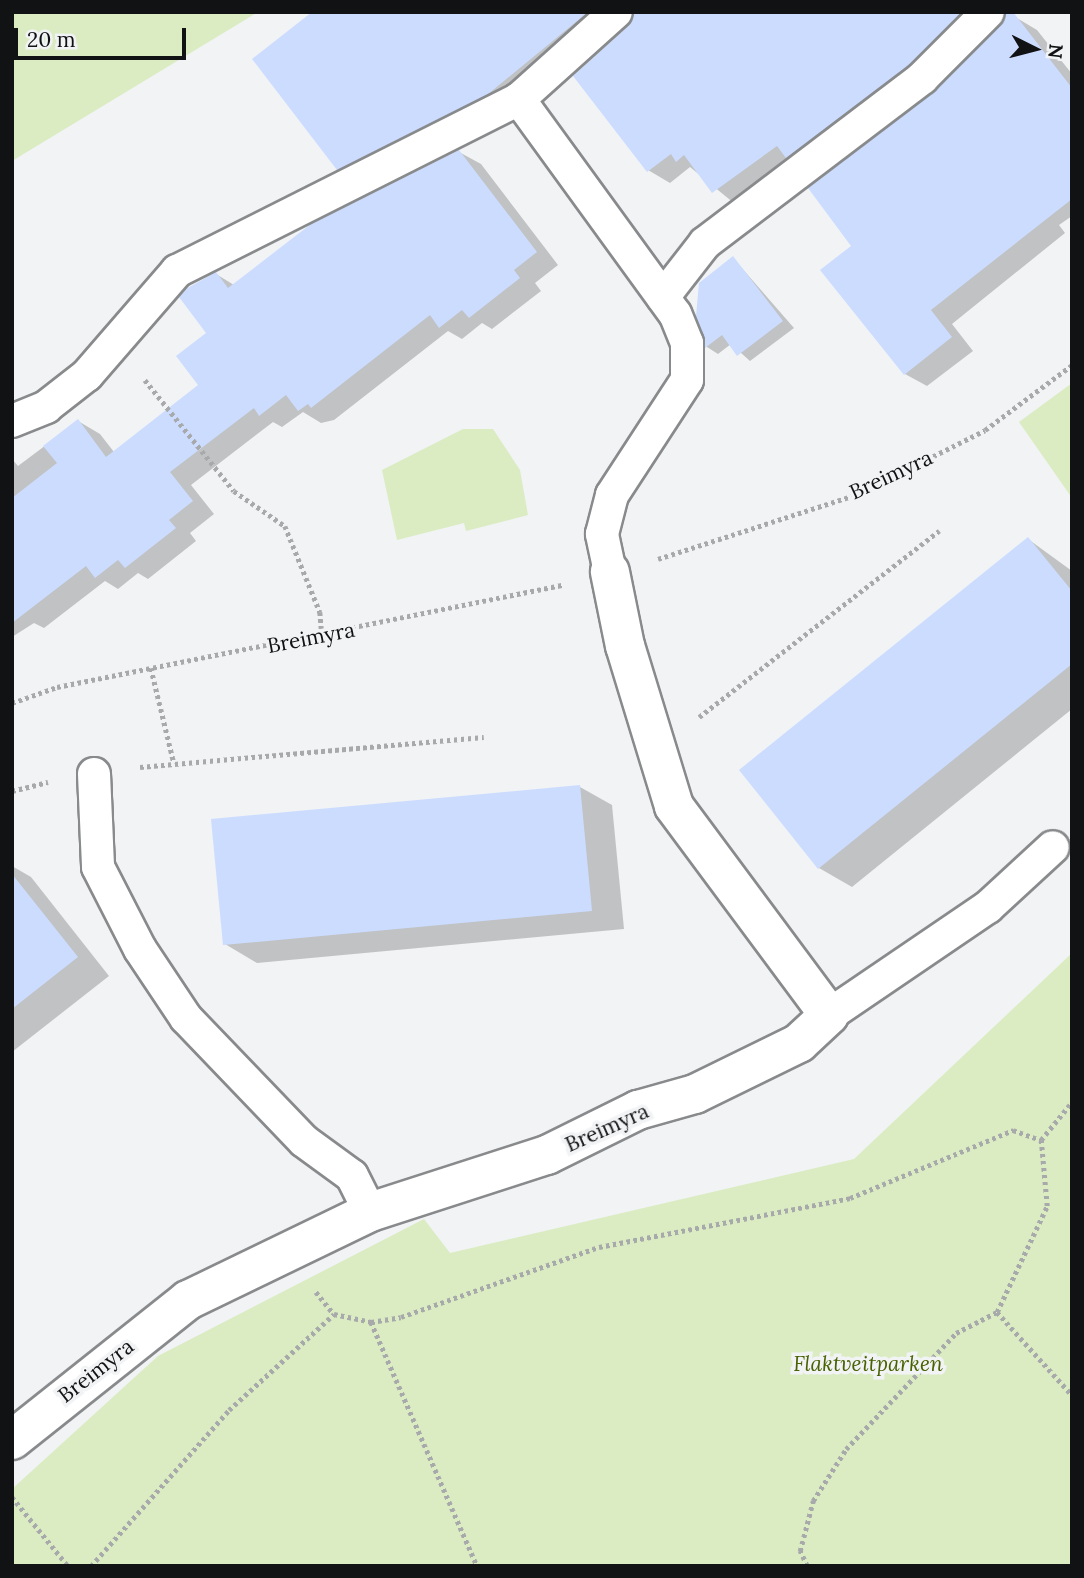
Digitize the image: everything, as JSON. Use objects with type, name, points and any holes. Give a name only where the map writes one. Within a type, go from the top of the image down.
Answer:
[{"type":"street","points":[[610,572],[656,759],[694,837],[829,1015]]},
{"type":"street","name":"Breimyra","points":[[12,1440],[188,1300],[370,1212],[547,1155],[638,1110],[695,1094],[799,1043],[829,1015]]},
{"type":"lane","points":[[12,421],[77,384],[177,271],[519,99],[616,12]]},
{"type":"lane","points":[[663,297],[705,243],[922,78],[988,12]]},
{"type":"lane","points":[[519,99],[663,297],[687,343],[687,380],[612,495],[602,534],[610,572]]},
{"type":"lane","points":[[94,774],[98,867],[140,949],[186,1018],[304,1141],[352,1176],[370,1212]]},
{"type":"lane","name":"Breimyra","points":[[829,1015],[988,907],[1053,847]]},
{"type":"path","name":"Breimyra","points":[[12,702],[150,668],[322,635],[610,572],[858,494],[985,430],[1072,365]]},
{"type":"path","points":[[161,401],[234,491],[285,526],[320,612],[322,635]]},
{"type":"path","points":[[656,759],[695,720],[939,531]]},
{"type":"path","points":[[150,668],[174,763],[484,737]]},
{"type":"path","points":[[807,1566],[800,1551],[813,1501],[846,1449],[956,1333],[997,1312],[1047,1206],[1041,1140],[1072,1102]]},
{"type":"path","points":[[91,1566],[229,1410],[334,1314],[371,1322],[401,1317],[599,1247],[850,1198],[1013,1130],[1041,1140]]},
{"type":"path","points":[[997,1312],[1072,1395]]},
{"type":"path","points":[[371,1322],[477,1566]]},
{"type":"path","points":[[12,1497],[68,1566]]},
{"type":"green space","points":[[12,12],[258,12],[12,161]]},
{"type":"green space","points":[[1072,383],[1072,498],[1019,422]]},
{"type":"green space","points":[[463,429],[493,429],[520,470],[528,515],[466,531],[464,523],[397,540],[382,470]]},
{"type":"green space","name":"Flaktveitparken","points":[[1072,953],[1072,1566],[12,1566],[12,1489],[158,1356],[424,1219],[450,1253],[854,1159]]},
{"type":"building","points":[[312,12],[588,12],[487,95],[337,170],[252,59]]},
{"type":"building","points":[[634,12],[962,12],[910,64],[786,158],[777,146],[712,193],[684,155],[676,162],[671,154],[647,172],[573,76],[628,26]]},
{"type":"building","points":[[1006,12],[1013,12],[1072,88],[1072,199],[931,310],[952,337],[904,375],[820,270],[851,246],[808,188],[935,91],[1001,25]]},
{"type":"building","points":[[459,150],[537,252],[514,270],[520,278],[469,318],[462,310],[439,328],[430,315],[311,408],[308,404],[298,411],[286,395],[259,416],[254,408],[170,472],[193,501],[169,520],[176,528],[125,568],[118,560],[95,578],[86,566],[12,623],[12,498],[57,463],[43,446],[78,419],[106,457],[198,385],[176,356],[206,333],[179,297],[184,290],[216,272],[228,288],[311,224]]},
{"type":"building","points":[[733,256],[783,321],[737,356],[722,335],[705,348],[696,316],[699,283]]},
{"type":"building","points":[[1028,537],[1072,591],[1072,664],[818,869],[739,770]]},
{"type":"building","points":[[580,785],[592,911],[223,945],[211,819]]},
{"type":"building","points":[[12,874],[78,957],[12,1009]]}]
